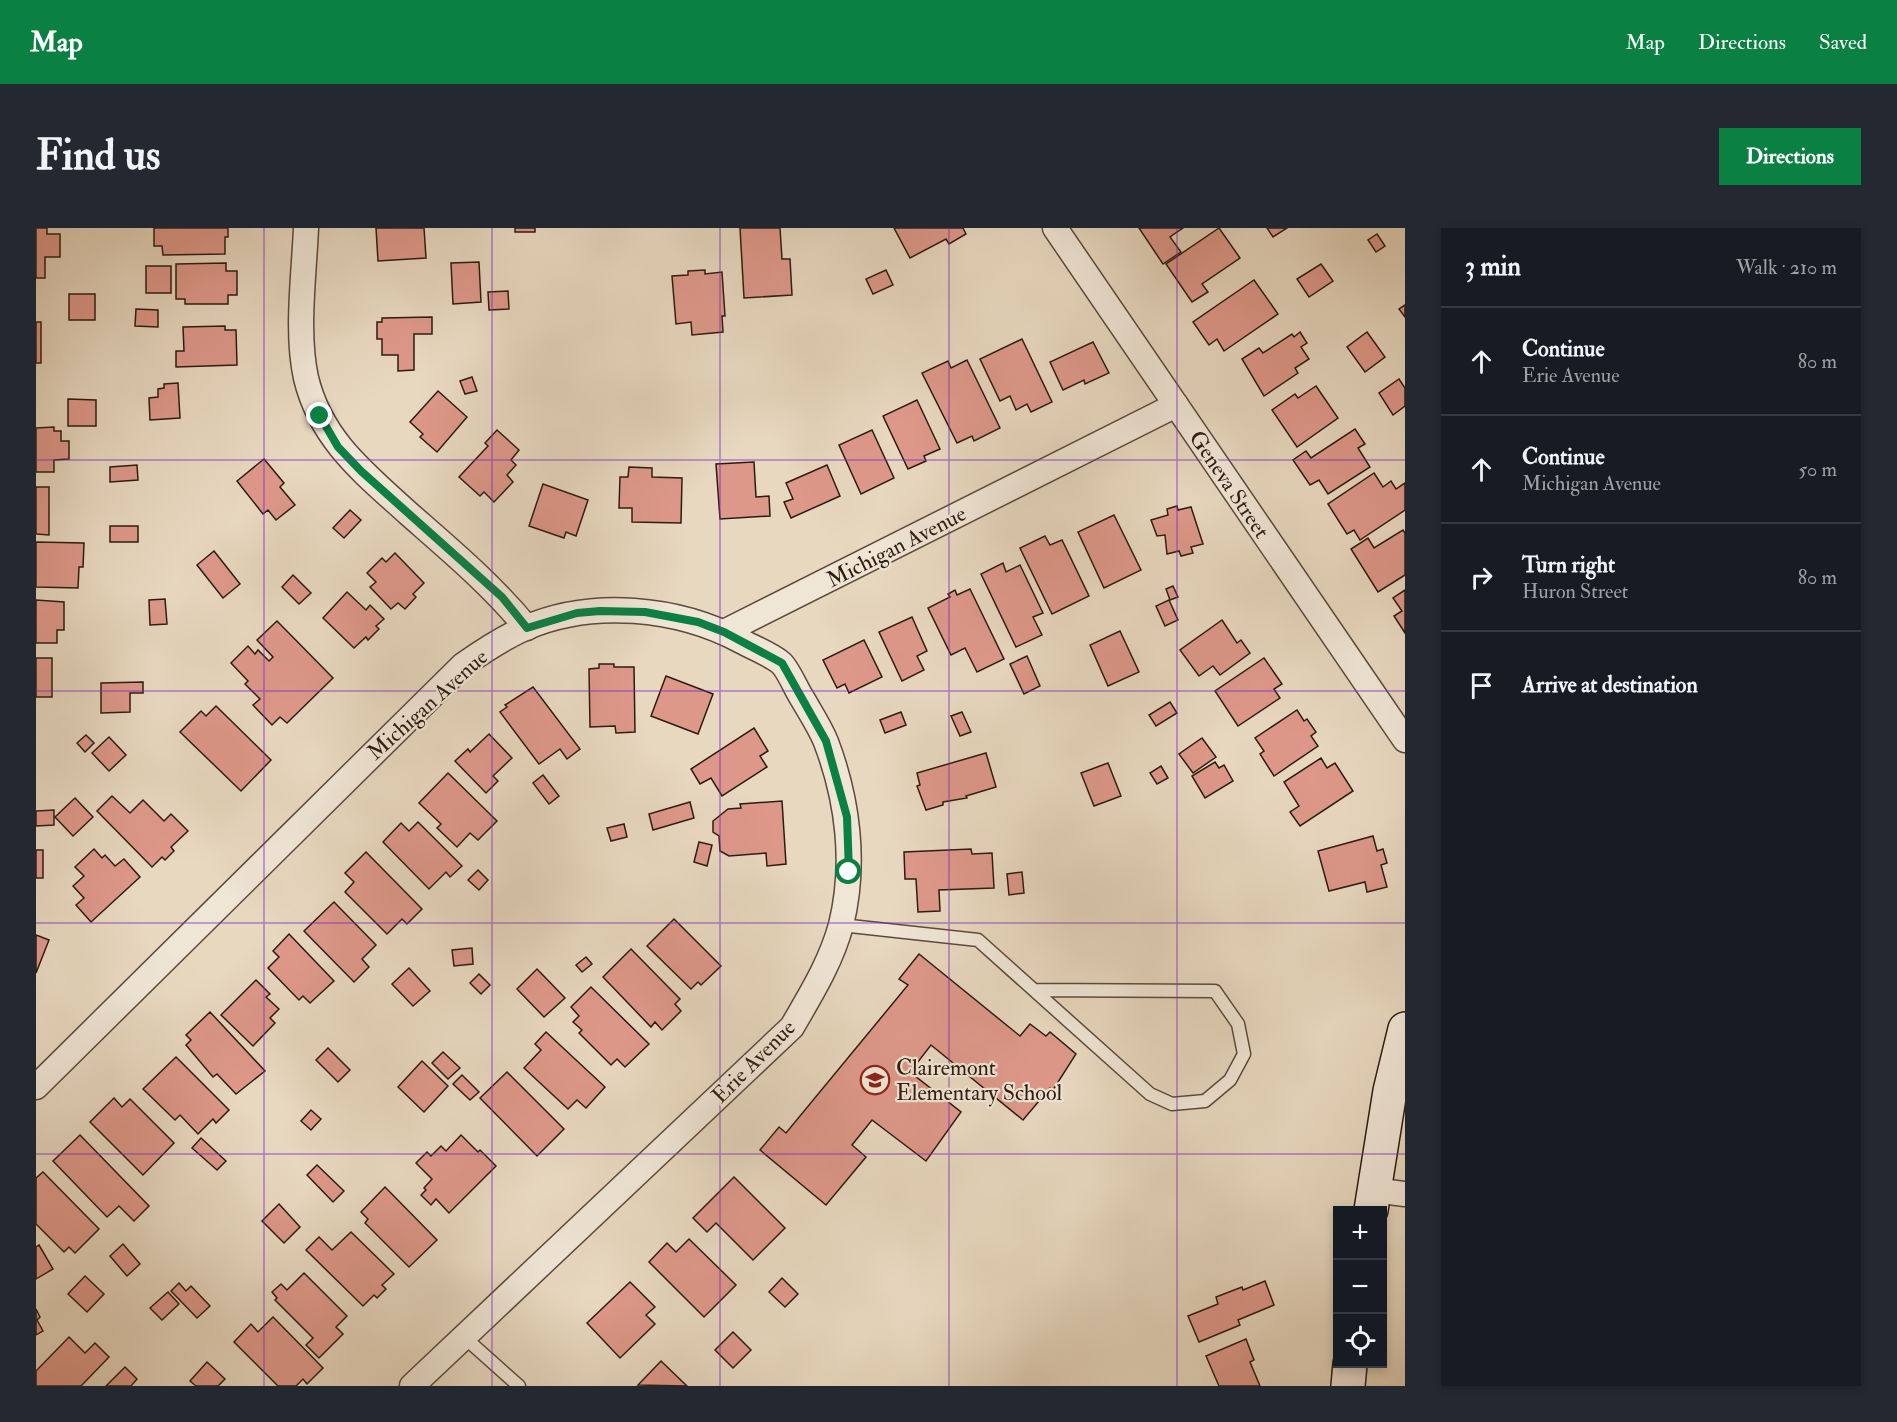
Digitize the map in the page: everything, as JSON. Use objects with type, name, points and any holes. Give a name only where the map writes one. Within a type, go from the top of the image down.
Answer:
[{"type":"main road","points":[[1383,1198],[1390,1091],[1405,1029]]},
{"type":"main road","points":[[1348,1386],[1350,1368]]},
{"type":"street","points":[[306,228],[302,348],[307,380],[320,416],[338,447],[361,471],[502,597],[527,628]]},
{"type":"street","name":"Geneva Street","points":[[1055,228],[1405,740]]},
{"type":"street","name":"Michigan Avenue","points":[[36,1087],[463,665],[491,645],[527,628],[577,613],[623,611],[666,615],[698,622],[724,632],[1176,405]]},
{"type":"street","name":"Erie Avenue","points":[[416,1385],[792,1027],[825,969],[841,925],[849,872],[847,817],[826,741],[782,663],[724,632]]},
{"type":"lane","points":[[841,925],[978,940],[1150,1094],[1172,1104],[1206,1101],[1230,1080],[1244,1054],[1238,1024],[1215,991],[1034,990]]},
{"type":"lane","points":[[464,1337],[519,1386]]},
{"type":"building","points":[[36,228],[47,228],[47,234],[60,234],[60,257],[45,257],[45,278],[36,278]]},
{"type":"building","points":[[154,228],[228,228],[228,237],[225,237],[225,254],[163,255],[162,246],[154,246]]},
{"type":"building","points":[[376,228],[424,228],[426,258],[378,261]]},
{"type":"building","points":[[515,228],[535,228],[535,232],[515,232]]},
{"type":"building","points":[[740,228],[780,228],[782,259],[790,259],[792,295],[744,298]]},
{"type":"building","points":[[894,228],[963,228],[966,234],[949,244],[946,239],[910,258]]},
{"type":"building","points":[[1139,228],[1183,228],[1170,237],[1181,252],[1163,264]]},
{"type":"building","points":[[1219,228],[1240,258],[1202,284],[1208,292],[1192,302],[1166,264]]},
{"type":"building","points":[[1267,228],[1287,228],[1273,237]]},
{"type":"building","points":[[1377,234],[1385,246],[1376,252],[1368,240]]},
{"type":"building","points":[[479,262],[481,302],[453,304],[451,263]]},
{"type":"building","points":[[226,263],[226,271],[237,271],[237,295],[228,295],[228,304],[185,304],[185,299],[176,299],[176,264]]},
{"type":"building","points":[[1321,264],[1333,281],[1309,297],[1297,279]]},
{"type":"building","points":[[146,266],[171,266],[171,293],[146,293]]},
{"type":"building","points":[[705,270],[705,274],[722,272],[725,316],[722,316],[723,332],[692,335],[691,322],[676,324],[672,276],[688,275],[688,271]]},
{"type":"building","points":[[886,270],[893,285],[873,294],[866,279]]},
{"type":"building","points":[[1254,280],[1278,314],[1224,351],[1217,339],[1209,345],[1193,322]]},
{"type":"building","points":[[508,291],[509,309],[489,310],[488,292]]},
{"type":"building","points":[[69,294],[95,294],[95,320],[69,320]]},
{"type":"building","points":[[1405,305],[1405,317],[1399,309]]},
{"type":"building","points":[[136,309],[158,310],[158,327],[135,326]]},
{"type":"building","points":[[432,317],[432,334],[414,334],[414,370],[398,371],[398,355],[382,355],[382,339],[377,339],[377,322],[382,322],[382,318]]},
{"type":"building","points":[[36,322],[41,322],[41,363],[36,363]]},
{"type":"building","points":[[225,326],[225,330],[236,330],[237,365],[176,367],[176,351],[184,351],[183,327]]},
{"type":"building","points":[[1300,332],[1307,343],[1301,347],[1309,359],[1295,368],[1298,373],[1264,396],[1242,359],[1259,348],[1263,353],[1292,334],[1294,337]]},
{"type":"building","points":[[1367,332],[1385,357],[1365,372],[1347,347]]},
{"type":"building","points":[[1022,339],[1052,402],[1031,412],[1027,404],[1016,410],[1010,396],[1000,401],[980,359]]},
{"type":"building","points":[[1093,342],[1109,373],[1085,384],[1084,380],[1063,390],[1050,362]]},
{"type":"building","points":[[967,360],[1000,428],[974,441],[972,436],[957,443],[922,373],[948,361],[951,368]]},
{"type":"building","points":[[472,377],[477,391],[465,394],[460,381]]},
{"type":"building","points":[[1399,379],[1405,388],[1405,406],[1393,415],[1379,393]]},
{"type":"building","points":[[178,383],[180,418],[150,420],[149,398],[158,397],[158,389],[164,388],[164,384]]},
{"type":"building","points":[[1316,386],[1338,418],[1297,447],[1272,410],[1295,394],[1298,398]]},
{"type":"building","points":[[438,391],[467,417],[437,452],[420,437],[423,434],[410,422]]},
{"type":"building","points":[[68,399],[96,400],[96,426],[68,426]]},
{"type":"building","points":[[917,400],[940,449],[924,456],[926,461],[908,469],[883,416]]},
{"type":"building","points":[[54,427],[54,431],[61,431],[61,441],[69,441],[69,459],[54,460],[54,472],[36,472],[36,428]]},
{"type":"building","points":[[1355,429],[1365,444],[1358,448],[1370,467],[1328,494],[1319,480],[1310,485],[1293,460],[1306,451],[1311,458]]},
{"type":"building","points":[[497,430],[519,450],[511,460],[516,465],[507,475],[513,482],[494,502],[484,492],[480,496],[459,477],[488,446],[485,443]]},
{"type":"building","points":[[872,430],[894,478],[861,494],[839,445]]},
{"type":"building","points":[[264,459],[284,483],[280,487],[295,505],[276,520],[268,510],[263,514],[237,481]]},
{"type":"building","points":[[754,462],[756,497],[769,496],[770,516],[720,519],[716,464]]},
{"type":"building","points":[[137,465],[138,480],[110,482],[110,467]]},
{"type":"building","points":[[827,465],[840,496],[791,518],[784,502],[793,499],[786,483]]},
{"type":"building","points":[[629,467],[652,468],[652,477],[682,478],[681,523],[632,522],[632,508],[619,508],[620,477],[628,477]]},
{"type":"building","points":[[1374,473],[1383,487],[1391,481],[1396,489],[1405,483],[1405,510],[1360,540],[1354,530],[1347,534],[1328,504]]},
{"type":"building","points":[[543,484],[588,500],[576,536],[566,532],[564,538],[529,526]]},
{"type":"building","points":[[36,487],[49,487],[49,535],[36,534]]},
{"type":"building","points":[[1177,506],[1178,510],[1191,507],[1203,544],[1191,547],[1193,553],[1181,556],[1179,551],[1167,554],[1165,535],[1157,536],[1151,520],[1168,515],[1167,509]]},
{"type":"building","points":[[350,510],[361,520],[344,538],[333,528]]},
{"type":"building","points":[[1114,515],[1141,570],[1104,588],[1078,532]]},
{"type":"building","points":[[110,526],[138,526],[138,542],[110,542]]},
{"type":"building","points":[[1403,530],[1405,533],[1405,575],[1378,592],[1351,549],[1368,538],[1374,548]]},
{"type":"building","points":[[1045,536],[1050,545],[1062,540],[1089,596],[1052,614],[1020,548]]},
{"type":"building","points":[[36,542],[84,543],[83,567],[79,567],[78,588],[36,587]]},
{"type":"building","points":[[214,551],[240,584],[223,598],[197,565]]},
{"type":"building","points":[[395,553],[424,583],[413,594],[416,597],[405,609],[398,603],[391,609],[370,587],[376,582],[367,573],[382,558],[386,562]]},
{"type":"building","points":[[1003,563],[1006,572],[1020,565],[1043,613],[1033,617],[1042,635],[1016,647],[981,574]]},
{"type":"building","points":[[293,575],[311,593],[299,604],[282,587]]},
{"type":"building","points":[[1173,586],[1178,597],[1170,600],[1166,589]]},
{"type":"building","points":[[970,589],[1004,659],[977,672],[965,648],[951,655],[928,608],[950,597],[948,594],[955,590],[957,595]]},
{"type":"building","points":[[1405,590],[1405,633],[1394,616],[1402,611],[1393,598]]},
{"type":"building","points":[[347,592],[366,610],[370,605],[384,619],[376,626],[379,629],[368,640],[366,637],[354,648],[323,618]]},
{"type":"building","points":[[165,599],[167,624],[150,625],[149,600]]},
{"type":"building","points":[[36,600],[64,602],[64,630],[57,630],[57,643],[36,643]]},
{"type":"building","points":[[1169,600],[1178,620],[1165,626],[1156,606]]},
{"type":"building","points":[[912,617],[927,651],[917,656],[924,670],[902,681],[879,632]]},
{"type":"building","points":[[1222,620],[1237,643],[1241,640],[1250,653],[1220,675],[1213,666],[1199,676],[1180,650]]},
{"type":"building","points":[[277,621],[333,678],[287,723],[280,717],[272,725],[253,705],[260,699],[245,684],[248,681],[231,663],[248,646],[255,654],[258,650],[269,661],[273,657],[257,640]]},
{"type":"building","points":[[1120,631],[1139,672],[1108,686],[1090,645]]},
{"type":"building","points":[[864,640],[882,677],[849,693],[845,684],[837,688],[823,660]]},
{"type":"building","points":[[1027,656],[1040,686],[1024,694],[1010,664]]},
{"type":"building","points":[[36,658],[52,658],[52,697],[36,697]]},
{"type":"building","points":[[1264,658],[1282,684],[1274,689],[1280,698],[1238,726],[1215,691]]},
{"type":"building","points":[[599,664],[634,667],[635,732],[616,733],[615,726],[590,727],[589,669],[599,668]]},
{"type":"building","points":[[666,676],[713,694],[698,734],[651,716]]},
{"type":"building","points":[[143,682],[143,693],[130,693],[130,712],[101,713],[101,683]]},
{"type":"building","points":[[533,687],[580,749],[567,759],[560,749],[539,764],[500,712],[507,707],[505,705]]},
{"type":"building","points":[[1170,702],[1177,713],[1156,726],[1149,715]]},
{"type":"building","points":[[216,706],[271,760],[241,791],[180,732],[201,711],[206,716]]},
{"type":"building","points":[[1297,710],[1304,721],[1307,719],[1316,732],[1311,736],[1318,746],[1274,776],[1260,754],[1264,751],[1255,738]]},
{"type":"building","points":[[901,712],[906,725],[885,733],[880,720]]},
{"type":"building","points":[[962,712],[971,732],[960,736],[951,716]]},
{"type":"building","points":[[754,728],[768,751],[760,756],[767,767],[722,796],[711,778],[700,784],[691,769]]},
{"type":"building","points":[[489,734],[512,758],[493,776],[498,781],[486,793],[455,761],[468,749],[470,752]]},
{"type":"building","points":[[86,735],[94,743],[85,752],[77,743]]},
{"type":"building","points":[[109,737],[126,755],[109,771],[92,753]]},
{"type":"building","points":[[1202,738],[1216,757],[1193,773],[1179,754]]},
{"type":"building","points":[[986,753],[996,787],[966,796],[967,798],[943,802],[943,805],[926,810],[917,786],[920,785],[917,773]]},
{"type":"building","points":[[1321,758],[1327,768],[1335,763],[1353,791],[1300,826],[1290,812],[1299,806],[1284,782]]},
{"type":"building","points":[[1215,762],[1219,768],[1224,765],[1233,781],[1205,798],[1192,776]]},
{"type":"building","points":[[1108,763],[1121,796],[1094,806],[1081,773]]},
{"type":"building","points":[[1161,766],[1168,778],[1157,784],[1150,773]]},
{"type":"building","points":[[448,773],[497,821],[478,840],[470,833],[457,847],[437,828],[441,824],[419,803]]},
{"type":"building","points":[[543,775],[559,796],[549,804],[533,783]]},
{"type":"building","points":[[112,796],[130,813],[143,800],[164,821],[171,814],[188,831],[171,847],[174,851],[165,860],[162,857],[152,867],[97,811]]},
{"type":"building","points":[[75,798],[93,817],[73,836],[55,817]]},
{"type":"building","points":[[782,801],[786,864],[767,866],[766,853],[729,856],[720,851],[719,836],[713,832],[713,821],[728,809],[741,808],[740,804]]},
{"type":"building","points":[[690,802],[694,818],[653,830],[649,814]]},
{"type":"building","points":[[54,810],[54,825],[36,826],[36,811]]},
{"type":"building","points":[[418,822],[462,866],[450,877],[446,872],[429,889],[383,842],[401,823],[409,831]]},
{"type":"building","points":[[624,824],[627,837],[611,841],[607,828]]},
{"type":"building","points":[[1373,836],[1377,851],[1383,849],[1387,863],[1381,865],[1387,887],[1367,892],[1365,882],[1329,891],[1318,851]]},
{"type":"building","points":[[699,842],[712,845],[707,866],[694,862]]},
{"type":"building","points":[[94,849],[102,858],[105,855],[115,866],[124,859],[140,877],[91,922],[76,905],[84,898],[73,886],[84,876],[75,867]]},
{"type":"building","points":[[971,849],[972,854],[992,853],[994,888],[939,890],[940,911],[918,912],[916,879],[905,879],[904,852]]},
{"type":"building","points":[[36,850],[43,850],[43,878],[36,878]]},
{"type":"building","points":[[366,852],[422,909],[407,924],[402,919],[387,934],[345,892],[354,882],[345,873]]},
{"type":"building","points":[[478,870],[488,880],[479,890],[468,880]]},
{"type":"building","points":[[1022,872],[1024,893],[1009,895],[1007,874]]},
{"type":"building","points":[[334,902],[376,945],[362,959],[369,967],[354,982],[304,931]]},
{"type":"building","points":[[674,919],[721,966],[701,985],[698,982],[691,989],[647,946]]},
{"type":"building","points":[[289,934],[334,981],[310,1003],[303,996],[299,1000],[268,968],[279,957],[273,951]]},
{"type":"building","points":[[36,935],[49,940],[36,973]]},
{"type":"building","points":[[472,948],[473,964],[454,966],[452,950]]},
{"type":"building","points":[[631,949],[680,999],[675,1004],[681,1011],[662,1030],[655,1022],[651,1027],[603,977]]},
{"type":"building","name":"Clairemont Elementary School","points":[[919,954],[1020,1036],[1030,1024],[1046,1036],[1050,1032],[1076,1054],[1053,1090],[1050,1088],[1023,1120],[931,1045],[910,1072],[961,1112],[926,1161],[872,1120],[852,1145],[866,1157],[826,1205],[760,1150],[779,1127],[786,1133],[908,985],[899,979]]},
{"type":"building","points":[[586,957],[592,964],[582,972],[576,965]]},
{"type":"building","points":[[409,968],[430,991],[413,1006],[392,984]]},
{"type":"building","points":[[537,969],[565,998],[544,1017],[517,989]]},
{"type":"building","points":[[479,974],[490,985],[481,994],[470,983]]},
{"type":"building","points":[[256,980],[270,994],[266,997],[279,1009],[270,1018],[275,1023],[253,1046],[221,1015]]},
{"type":"building","points":[[591,987],[649,1044],[625,1067],[617,1059],[611,1065],[579,1033],[582,1030],[573,1022],[579,1016],[571,1007]]},
{"type":"building","points":[[210,1012],[265,1071],[236,1094],[217,1074],[213,1077],[186,1045],[191,1040],[186,1035]]},
{"type":"building","points":[[546,1032],[605,1087],[586,1108],[577,1100],[568,1109],[524,1068],[541,1050],[535,1044]]},
{"type":"building","points":[[328,1048],[350,1070],[338,1082],[316,1060]]},
{"type":"building","points":[[443,1052],[460,1068],[448,1079],[432,1063]]},
{"type":"building","points":[[176,1057],[229,1110],[216,1123],[213,1119],[198,1134],[180,1115],[175,1120],[143,1089]]},
{"type":"building","points":[[422,1061],[448,1086],[424,1112],[398,1087]]},
{"type":"building","points":[[507,1072],[564,1129],[537,1156],[480,1098]]},
{"type":"building","points":[[462,1075],[479,1092],[470,1100],[453,1084]]},
{"type":"building","points":[[114,1098],[122,1107],[130,1099],[174,1143],[143,1175],[90,1122]]},
{"type":"building","points":[[311,1110],[321,1119],[311,1130],[301,1121]]},
{"type":"building","points":[[80,1135],[149,1206],[134,1221],[119,1206],[107,1217],[53,1161]]},
{"type":"building","points":[[461,1135],[496,1166],[449,1213],[436,1199],[431,1205],[421,1195],[432,1179],[416,1163],[427,1152],[431,1156],[441,1146],[446,1151]]},
{"type":"building","points":[[201,1138],[226,1161],[217,1170],[192,1148]]},
{"type":"building","points":[[317,1165],[344,1191],[333,1202],[307,1175]]},
{"type":"building","points":[[43,1172],[99,1229],[75,1253],[69,1247],[64,1252],[36,1224],[36,1178]]},
{"type":"building","points":[[734,1177],[785,1228],[753,1260],[716,1223],[707,1232],[693,1218]]},
{"type":"building","points":[[385,1187],[437,1240],[409,1267],[365,1223],[368,1219],[361,1212]]},
{"type":"building","points":[[279,1204],[300,1227],[284,1243],[262,1221]]},
{"type":"building","points":[[351,1232],[394,1274],[382,1285],[386,1289],[377,1298],[374,1295],[363,1306],[306,1250],[319,1237],[332,1250]]},
{"type":"building","points":[[689,1239],[736,1285],[704,1317],[649,1262],[667,1243],[676,1252]]},
{"type":"building","points":[[123,1244],[140,1264],[127,1276],[110,1256]]},
{"type":"building","points":[[39,1245],[53,1269],[36,1279],[36,1247]]},
{"type":"building","points":[[304,1273],[347,1316],[336,1327],[343,1334],[319,1358],[306,1345],[313,1338],[275,1300],[277,1298],[272,1292],[281,1284],[287,1290]]},
{"type":"building","points":[[85,1276],[104,1294],[87,1312],[68,1294]]},
{"type":"building","points":[[782,1278],[798,1294],[785,1307],[769,1292]]},
{"type":"building","points":[[1265,1281],[1274,1305],[1238,1320],[1240,1325],[1199,1342],[1188,1316],[1218,1304],[1216,1297]]},
{"type":"building","points":[[630,1282],[655,1307],[646,1315],[655,1324],[620,1358],[587,1323]]},
{"type":"building","points":[[179,1283],[186,1291],[191,1286],[210,1306],[197,1318],[171,1291]]},
{"type":"building","points":[[168,1292],[179,1304],[162,1320],[150,1308]]},
{"type":"building","points":[[36,1309],[40,1317],[37,1320],[43,1331],[36,1335]]},
{"type":"building","points":[[273,1317],[323,1368],[307,1384],[303,1379],[296,1386],[278,1386],[234,1342],[251,1324],[258,1332]]},
{"type":"building","points":[[733,1332],[751,1350],[733,1368],[715,1350]]},
{"type":"building","points":[[69,1337],[85,1353],[95,1343],[109,1357],[81,1386],[36,1386],[36,1371]]},
{"type":"building","points":[[1246,1339],[1254,1360],[1250,1362],[1260,1386],[1219,1386],[1206,1356]]},
{"type":"building","points":[[207,1362],[225,1379],[218,1386],[196,1386],[190,1381]]},
{"type":"building","points":[[662,1362],[687,1386],[638,1385]]},
{"type":"building","points":[[125,1367],[137,1379],[131,1386],[106,1386]]},
{"type":"place","name":"Clairemont Elementary School","points":[[875,1080]]},
{"type":"route","points":[[320,416],[338,447],[361,471],[502,597],[527,628],[577,613],[645,612],[698,622],[724,632],[782,663],[826,741],[847,817],[849,872]]}]
